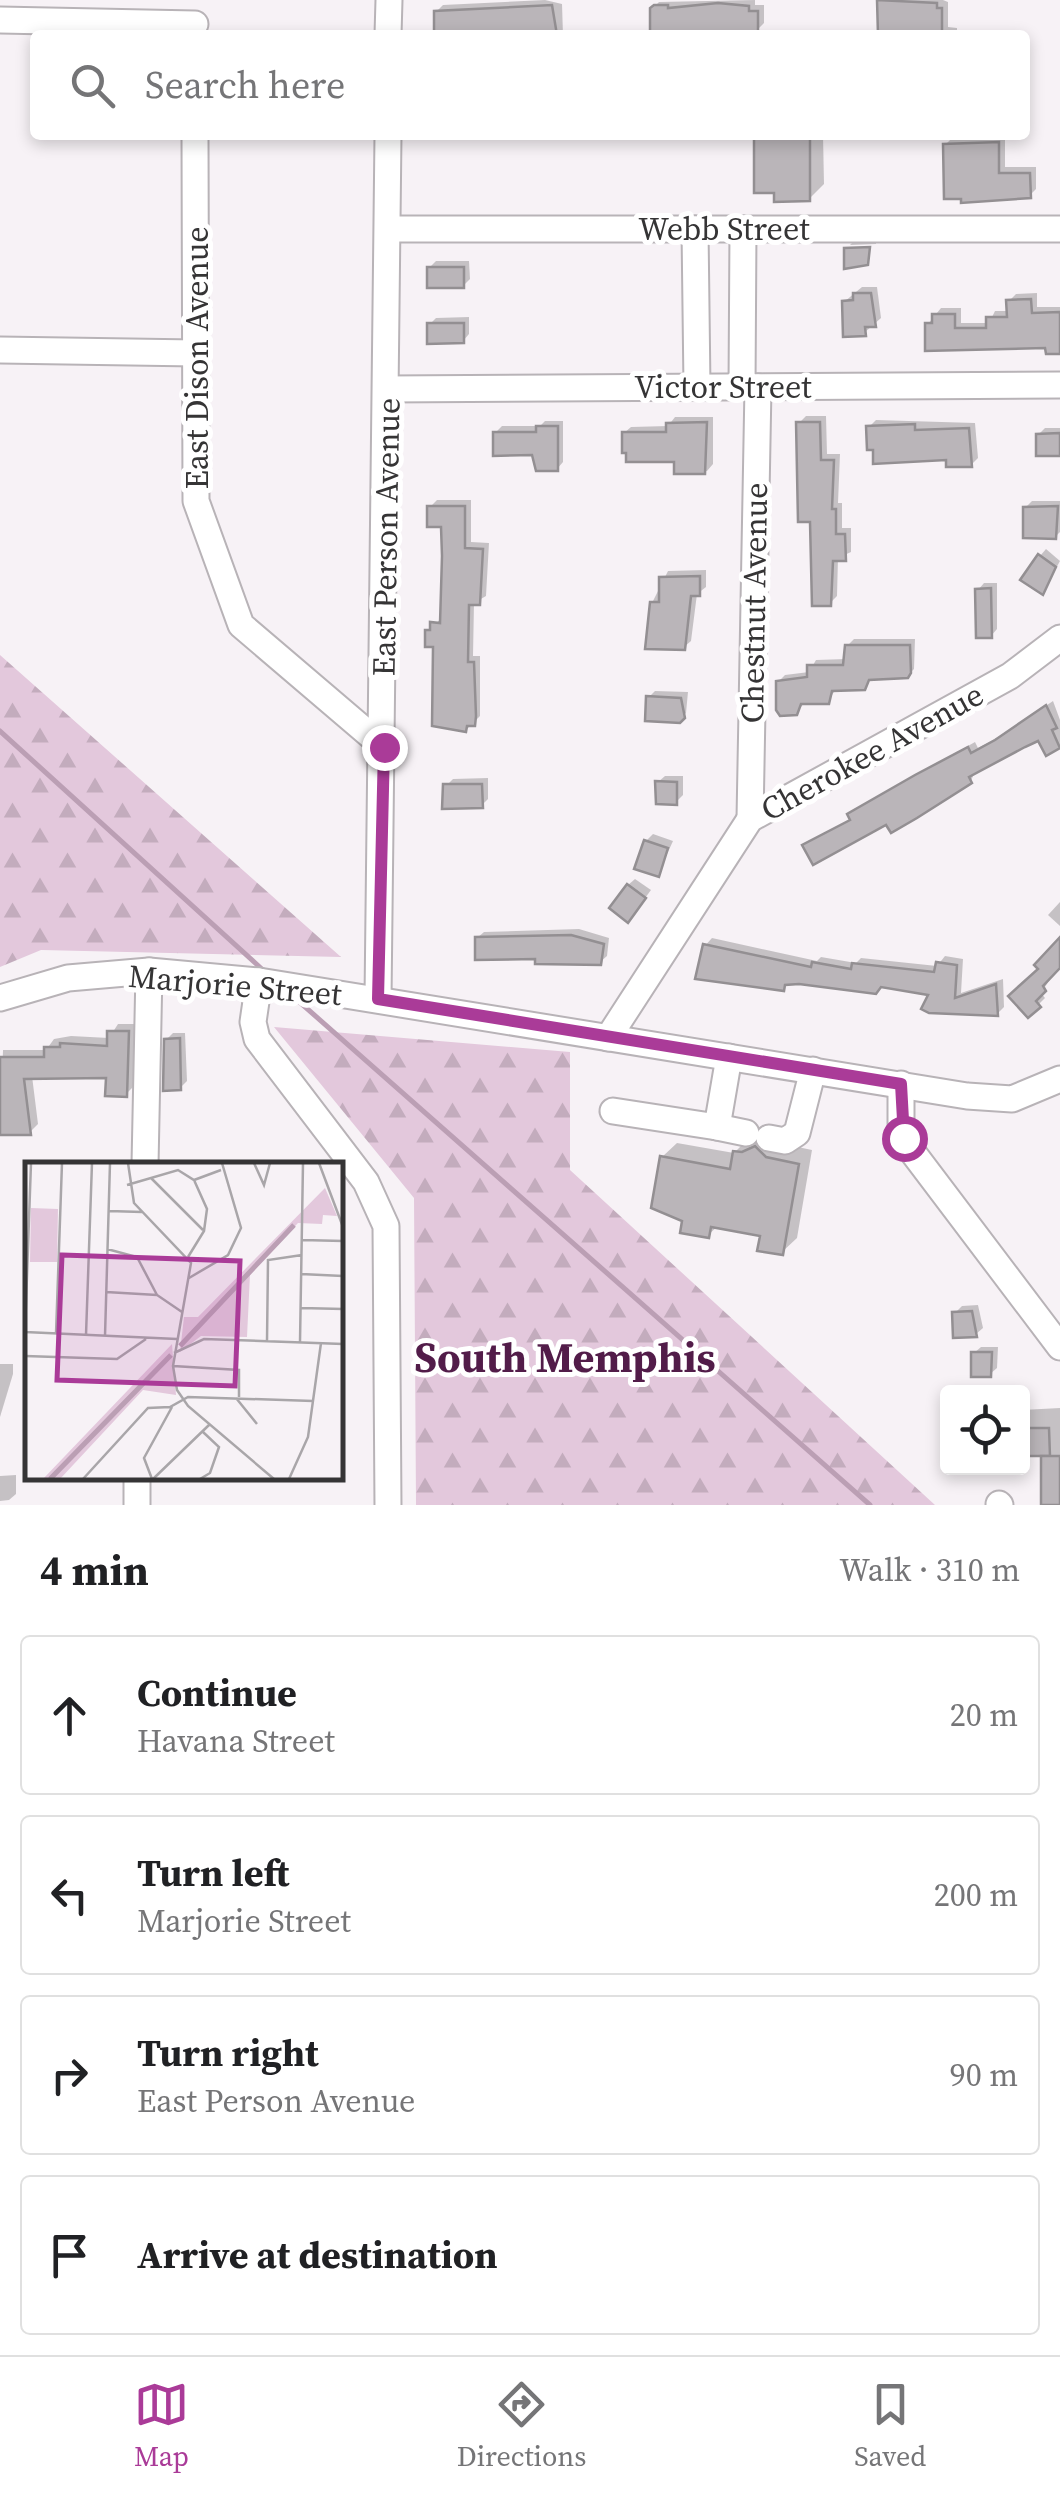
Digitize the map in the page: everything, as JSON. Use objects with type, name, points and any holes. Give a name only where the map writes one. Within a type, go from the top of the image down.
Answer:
[{"type":"street","points":[[388,0],[388,30]]},
{"type":"street","points":[[0,20],[195,20]]},
{"type":"street","name":"East Dison Avenue","points":[[195,140],[196,500],[241,625],[384,747]]},
{"type":"street","name":"East Person Avenue","points":[[378,999],[384,747],[388,140]]},
{"type":"street","name":"Chestnut Avenue","points":[[743,229],[750,387],[750,819]]},
{"type":"street","name":"Webb Street","points":[[388,230],[1060,229]]},
{"type":"street","points":[[695,230],[697,387]]},
{"type":"street","points":[[0,350],[196,353]]},
{"type":"street","name":"Victor Street","points":[[387,389],[1060,385]]},
{"type":"street","name":"Cherokee Avenue","points":[[608,1038],[750,819],[1010,676],[1060,638]]},
{"type":"street","points":[[145,1162],[149,970]]},
{"type":"street","name":"Marjorie Street","points":[[0,998],[68,978],[149,970],[305,988],[1012,1099],[1060,1079]]},
{"type":"street","points":[[259,982],[253,1022],[257,1039],[366,1182],[386,1226],[388,1505]]},
{"type":"street","points":[[717,1127],[729,1057]]},
{"type":"street","points":[[613,1111],[784,1140],[798,1133],[814,1070]]},
{"type":"street","points":[[901,1084],[901,1125],[911,1150],[1060,1347]]},
{"type":"street","points":[[137,1505],[138,1480]]},
{"type":"green space","points":[[0,655],[341,957],[41,950],[0,967]]},
{"type":"green space","points":[[274,1027],[570,1052],[570,1170],[935,1505],[416,1505],[414,1198]]},
{"type":"building","points":[[877,0],[937,3],[937,8],[942,8],[942,30],[878,30]]},
{"type":"building","points":[[718,3],[749,6],[749,11],[758,11],[758,30],[650,30],[650,8]]},
{"type":"building","points":[[552,5],[556,30],[434,30],[434,11]]},
{"type":"building","points":[[754,140],[810,140],[810,201],[774,202],[774,193],[754,193]]},
{"type":"building","points":[[999,142],[999,173],[1030,173],[1031,198],[961,203],[961,199],[944,199],[943,144]]},
{"type":"building","points":[[870,247],[868,265],[844,269],[844,248]]},
{"type":"building","points":[[427,267],[464,267],[464,288],[427,288]]},
{"type":"building","points":[[853,293],[871,293],[876,327],[865,327],[866,336],[843,337],[842,301],[853,300]]},
{"type":"building","points":[[1031,299],[1032,313],[1060,312],[1060,354],[1046,354],[1045,348],[925,351],[925,323],[932,323],[932,314],[955,314],[955,328],[986,328],[986,317],[1007,317],[1006,300]]},
{"type":"building","points":[[427,323],[464,323],[464,343],[427,344]]},
{"type":"building","points":[[707,422],[705,474],[674,474],[674,462],[626,462],[626,453],[622,453],[622,432],[666,432],[666,423]]},
{"type":"building","points":[[796,422],[820,422],[821,460],[834,460],[832,509],[836,509],[836,534],[845,534],[846,561],[833,561],[831,606],[812,606],[810,522],[798,522]]},
{"type":"building","points":[[915,424],[915,430],[969,428],[972,467],[946,467],[946,460],[873,464],[873,450],[867,450],[866,426]]},
{"type":"building","points":[[536,426],[558,426],[558,471],[536,471],[532,455],[493,456],[493,432],[536,432]]},
{"type":"building","points":[[1060,433],[1060,456],[1036,456],[1036,434]]},
{"type":"building","points":[[427,506],[465,506],[465,548],[483,549],[480,605],[469,605],[468,662],[474,662],[476,716],[475,726],[467,726],[466,732],[432,726],[433,647],[425,647],[425,630],[430,630],[430,622],[440,623],[442,556],[441,527],[427,527]]},
{"type":"building","points":[[1058,506],[1056,539],[1023,538],[1023,507]]},
{"type":"building","points":[[1038,554],[1056,567],[1043,595],[1020,580]]},
{"type":"building","points":[[700,576],[700,596],[691,596],[685,650],[645,649],[650,602],[659,602],[659,577]]},
{"type":"building","points":[[991,588],[992,638],[976,638],[975,589]]},
{"type":"building","points":[[845,645],[910,645],[911,673],[908,678],[869,680],[865,690],[832,691],[829,704],[801,704],[797,715],[780,716],[776,710],[776,681],[807,677],[807,665],[843,665]]},
{"type":"building","points":[[646,696],[681,698],[685,718],[680,723],[645,721]]},
{"type":"building","points":[[1046,705],[1057,728],[1052,730],[1060,748],[1046,756],[1038,741],[1025,747],[969,777],[972,783],[891,833],[886,825],[813,865],[802,845],[850,820],[847,814],[968,747],[971,753],[995,740]]},
{"type":"building","points":[[655,781],[677,782],[677,805],[656,804]]},
{"type":"building","points":[[443,784],[482,784],[483,808],[442,809]]},
{"type":"building","points":[[644,840],[668,848],[659,877],[634,869]]},
{"type":"building","points":[[627,884],[646,898],[628,923],[609,908]]},
{"type":"building","points":[[571,935],[604,944],[601,965],[535,964],[535,959],[475,960],[475,937]]},
{"type":"building","points":[[1060,937],[1060,968],[1043,986],[1046,991],[1036,1001],[1041,1007],[1028,1018],[1008,996],[1038,969],[1034,965]]},
{"type":"building","points":[[703,944],[811,967],[812,962],[851,969],[852,963],[934,972],[936,962],[957,965],[955,998],[996,984],[998,1016],[929,1013],[921,1009],[928,995],[881,987],[876,994],[799,984],[785,985],[784,991],[695,979]]},
{"type":"building","points":[[107,1031],[129,1031],[127,1097],[105,1096],[106,1078],[24,1079],[31,1135],[0,1135],[0,1057],[44,1057],[44,1047],[60,1047],[60,1043],[107,1046]]},
{"type":"building","points":[[180,1038],[181,1090],[163,1091],[164,1039]]},
{"type":"building","points":[[755,1146],[766,1157],[799,1164],[783,1255],[757,1251],[760,1236],[711,1227],[709,1238],[680,1233],[682,1221],[651,1208],[660,1156],[730,1169],[733,1151]]},
{"type":"building","points":[[972,1311],[977,1337],[953,1338],[952,1312]]},
{"type":"building","points":[[971,1352],[992,1352],[991,1377],[971,1377]]},
{"type":"building","points":[[1030,1428],[1049,1428],[1050,1456],[1030,1456]]},
{"type":"building","points":[[1041,1456],[1060,1456],[1060,1505],[1041,1505]]},
{"type":"waterway","points":[[0,731],[264,971]]},
{"type":"waterway","points":[[295,998],[870,1505]]},
{"type":"district","name":"South Memphis","points":[[565,1357]]},
{"type":"route","points":[[384,747],[378,999],[901,1084],[904,1138]]}]
